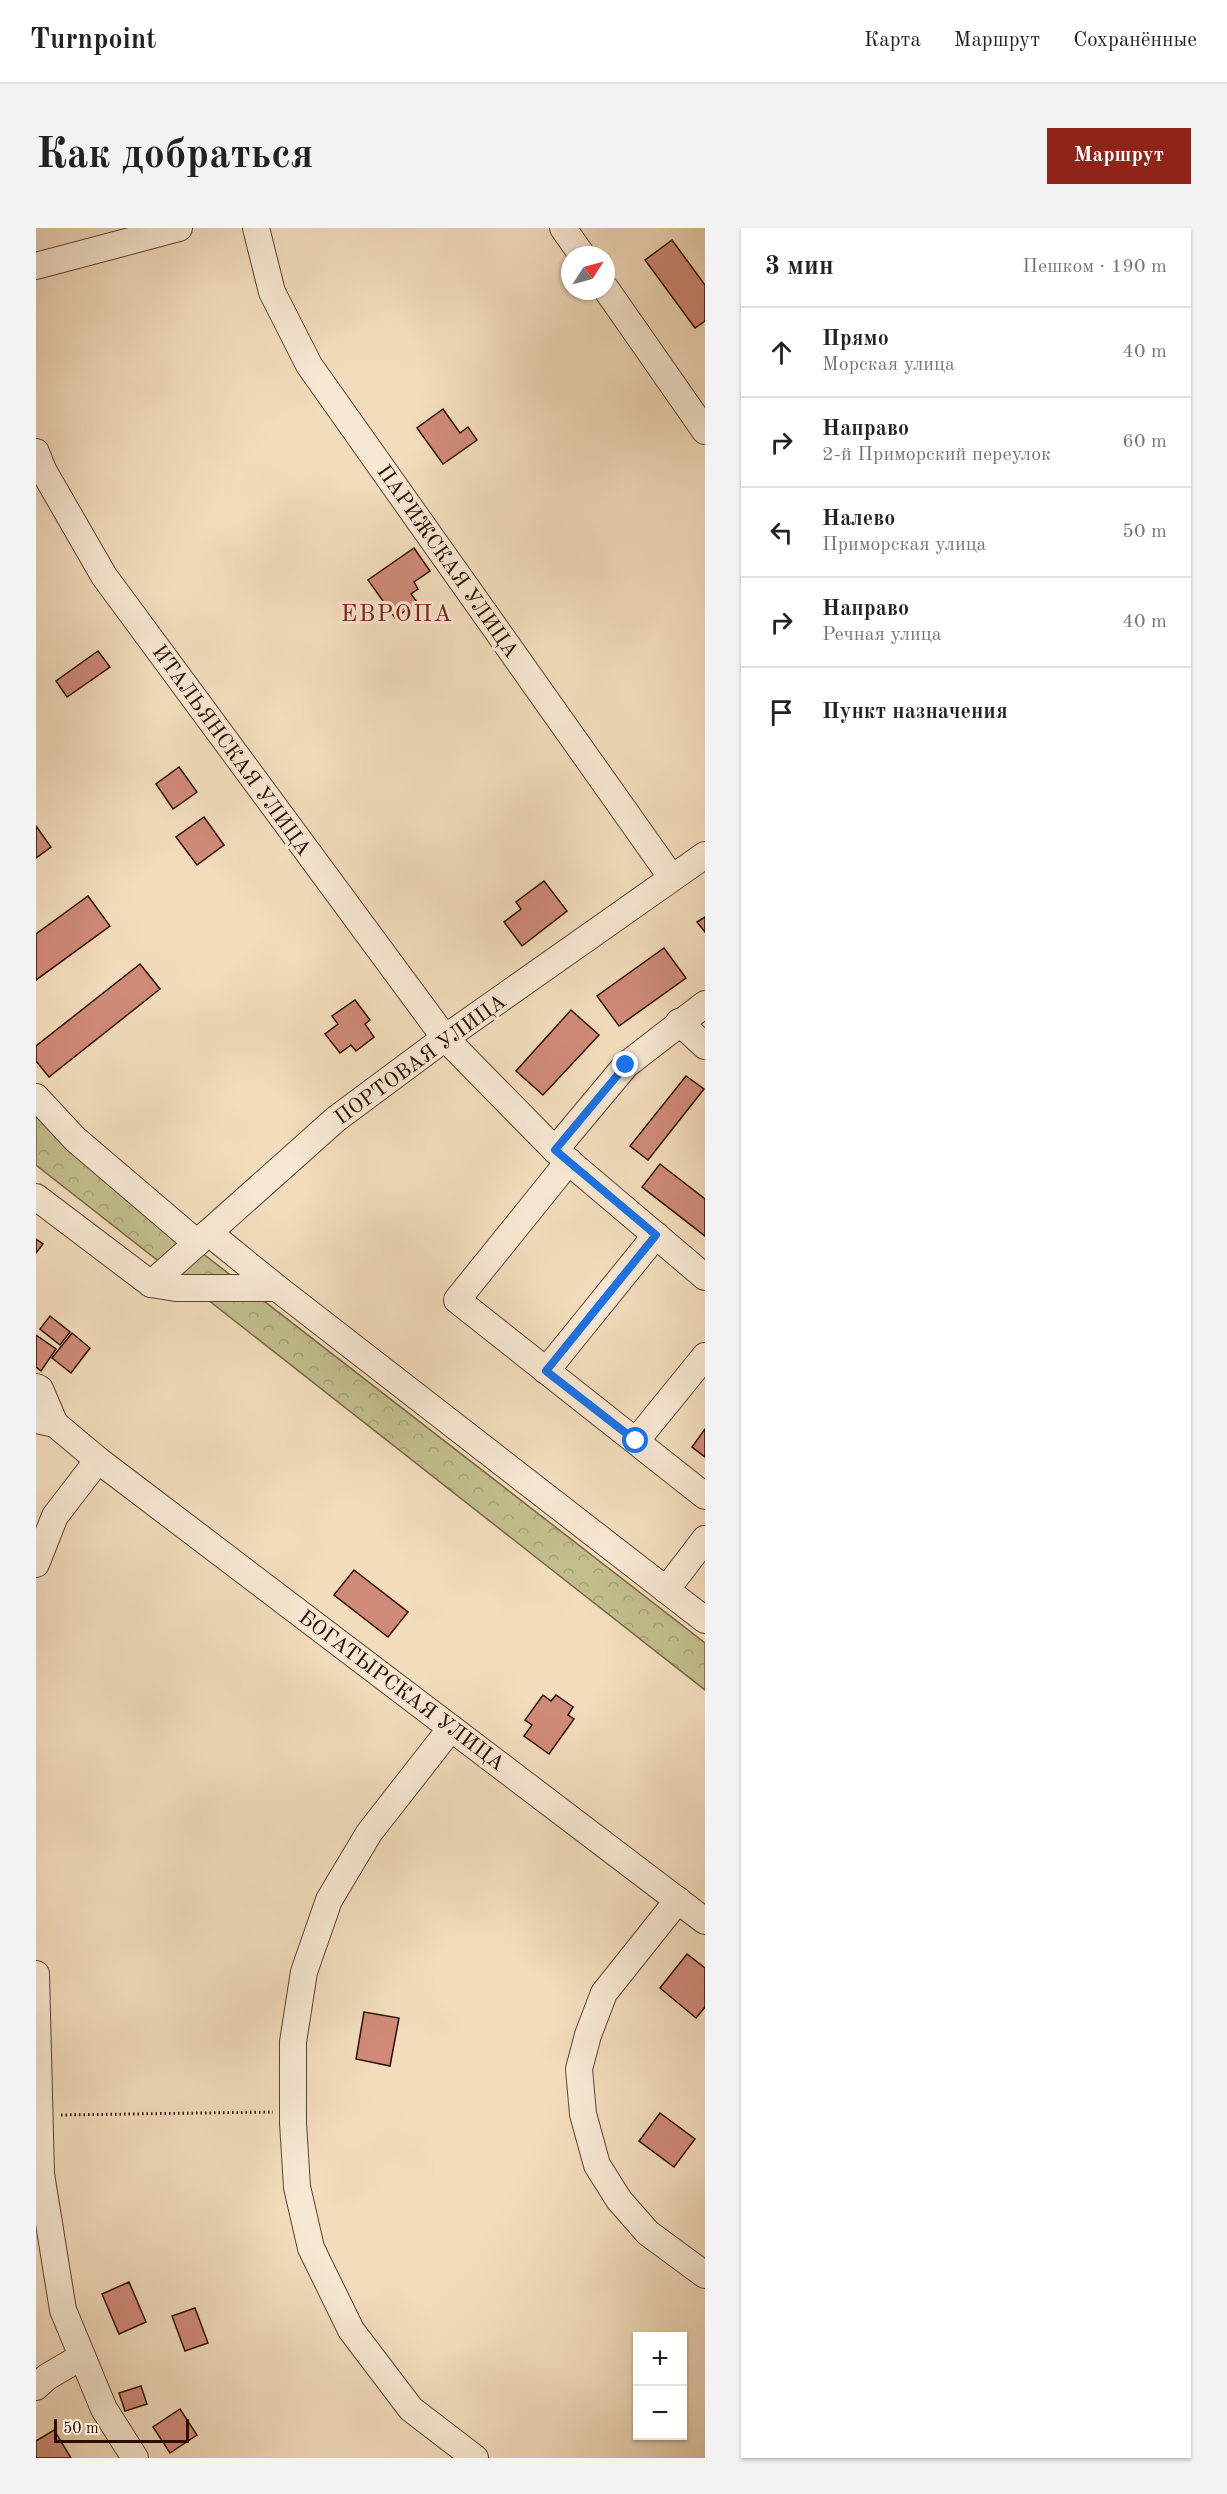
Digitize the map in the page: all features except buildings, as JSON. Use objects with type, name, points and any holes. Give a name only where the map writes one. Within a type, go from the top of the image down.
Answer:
[{"type":"street","points":[[36,266],[179,228]]},
{"type":"street","name":"ПАРИЖСКАЯ УЛИЦА","points":[[256,228],[272,292],[309,365],[672,878]]},
{"type":"street","points":[[563,228],[576,246]]},
{"type":"street","points":[[614,300],[705,431]]},
{"type":"street","name":"ИТАЛЬЯНСКАЯ УЛИЦА","points":[[36,452],[104,576],[445,1038],[562,1156],[705,1276]]},
{"type":"street","name":"ПОРТОВАЯ УЛИЦА","points":[[151,1284],[336,1119],[445,1038],[705,855]]},
{"type":"street","points":[[705,1004],[626,1065],[457,1300],[705,1496]]},
{"type":"street","points":[[679,1022],[705,1046]]},
{"type":"street","points":[[36,1097],[75,1139],[203,1238],[277,1288],[705,1620]]},
{"type":"street","points":[[36,1197],[151,1284],[176,1288],[277,1288]]},
{"type":"street","points":[[546,1371],[656,1235]]},
{"type":"street","points":[[636,1441],[705,1356]]},
{"type":"street","points":[[36,1387],[40,1389],[46,1422]]},
{"type":"street","name":"БОГАТЫРСКАЯ УЛИЦА","points":[[46,1422],[705,1921]]},
{"type":"street","points":[[36,1564],[55,1516],[98,1460]]},
{"type":"street","points":[[666,1590],[705,1539]]},
{"type":"street","points":[[451,1728],[369,1833],[329,1900],[304,1972],[293,2042],[293,2112],[297,2187],[311,2248],[351,2330],[411,2409],[475,2458]]},
{"type":"street","points":[[678,1900],[604,1993],[588,2035],[579,2069],[584,2114],[597,2166],[619,2200],[648,2233],[705,2275]]},
{"type":"street","points":[[36,1974],[41,2174],[63,2310],[104,2409],[135,2458]]},
{"type":"street","points":[[36,2387],[47,2377],[81,2357]]},
{"type":"path","points":[[39,2115],[293,2112]]},
{"type":"green space","points":[[36,1117],[184,1239],[705,1643],[705,1690],[36,1165]]},
{"type":"district","name":"ЕВРОПА","points":[[397,613]]},
{"type":"route","points":[[626,1065],[555,1150],[656,1235],[546,1371],[636,1441]]}]
